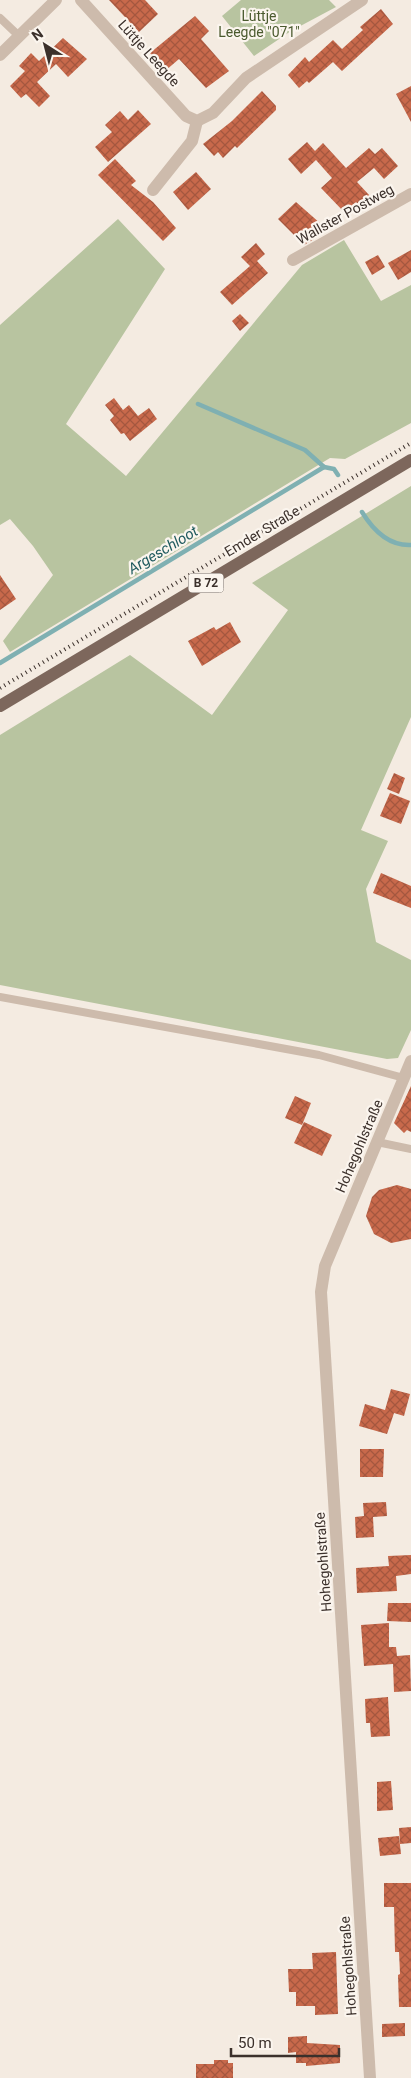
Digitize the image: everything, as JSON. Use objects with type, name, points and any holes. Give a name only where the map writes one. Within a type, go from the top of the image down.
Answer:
[{"type":"main road","name":"Emder Straße","points":[[0,706],[411,460]]},
{"type":"street","points":[[0,55],[56,0]]},
{"type":"street","name":"Lüttje Leegde","points":[[81,0],[186,116],[197,120]]},
{"type":"street","points":[[153,190],[192,141],[197,120],[213,113],[246,78],[362,0]]},
{"type":"street","name":"Wallster Postweg","points":[[293,260],[411,194]]},
{"type":"street","name":"Hohegohlstraße","points":[[370,2078],[322,1292],[325,1266],[411,1061]]},
{"type":"lane","points":[[0,18],[20,36]]},
{"type":"lane","points":[[0,997],[320,1055],[404,1078]]},
{"type":"lane","points":[[377,1142],[411,1150]]},
{"type":"green space","name":"Lüttje Leegde \"071\"","points":[[241,0],[329,0],[336,7],[291,31],[254,56],[222,16]]},
{"type":"green space","points":[[118,219],[165,269],[66,424],[126,476],[302,265],[344,240],[381,301],[411,285],[411,423],[345,459],[330,458],[10,652],[3,641],[53,575],[33,546],[10,519],[0,525],[0,325]]},
{"type":"green space","points":[[411,486],[411,717],[361,830],[388,841],[366,889],[376,942],[411,960],[411,1030],[398,1058],[387,1059],[0,985],[0,735],[130,655],[212,715],[288,610],[252,583]]},
{"type":"building","points":[[109,0],[145,0],[158,14],[139,32]]},
{"type":"building","points":[[381,9],[393,24],[342,71],[333,62],[309,83],[307,81],[299,88],[288,75],[305,57],[309,62],[333,40],[342,49],[363,30],[360,27]]},
{"type":"building","points":[[195,16],[209,31],[201,39],[229,71],[206,88],[179,59],[165,71],[150,53]]},
{"type":"building","points":[[63,38],[87,59],[68,77],[56,64],[37,82],[50,96],[39,107],[26,94],[21,98],[10,86],[25,71],[19,66],[31,53],[39,61]]},
{"type":"building","points":[[411,86],[411,122],[396,94]]},
{"type":"building","points":[[262,91],[276,106],[276,110],[237,148],[235,146],[223,158],[218,152],[214,156],[203,144],[232,121]]},
{"type":"building","points":[[138,110],[151,124],[108,162],[95,147],[112,132],[105,125],[120,111],[128,120]]},
{"type":"building","points":[[307,142],[315,151],[323,143],[346,168],[369,148],[375,154],[382,148],[398,166],[384,179],[374,168],[357,182],[370,196],[360,206],[356,202],[345,213],[321,188],[332,178],[316,160],[301,174],[288,159]]},
{"type":"building","points":[[115,159],[136,181],[131,185],[153,202],[176,228],[163,241],[98,175]]},
{"type":"building","points":[[196,172],[211,189],[188,210],[173,192]]},
{"type":"building","points":[[296,202],[321,224],[310,235],[314,239],[304,245],[278,219]]},
{"type":"building","points":[[256,243],[265,254],[257,261],[268,273],[232,305],[220,292],[250,266],[241,257]]},
{"type":"building","points":[[411,250],[411,272],[398,280],[388,263]]},
{"type":"building","points":[[378,255],[385,267],[372,275],[365,262]]},
{"type":"building","points":[[240,314],[249,323],[240,331],[232,321]]},
{"type":"building","points":[[114,398],[123,410],[129,405],[138,416],[149,408],[157,419],[130,441],[124,433],[121,434],[110,420],[114,416],[105,405]]},
{"type":"building","points":[[0,575],[16,599],[0,610]]},
{"type":"building","points":[[230,622],[241,642],[202,666],[188,641],[214,627],[216,630]]},
{"type":"building","points":[[394,773],[405,778],[399,794],[387,789]]},
{"type":"building","points":[[390,793],[410,801],[401,824],[380,816]]},
{"type":"building","points":[[381,873],[411,886],[411,908],[373,893]]},
{"type":"building","points":[[411,1086],[411,1132],[407,1130],[404,1133],[394,1123]]},
{"type":"building","points":[[295,1096],[311,1103],[302,1125],[285,1118]]},
{"type":"building","points":[[304,1122],[332,1135],[322,1156],[294,1143]]},
{"type":"building","points":[[397,1185],[411,1189],[411,1239],[391,1243],[374,1234],[366,1216],[372,1197],[379,1190]]},
{"type":"building","points":[[391,1389],[410,1394],[404,1416],[394,1413],[387,1434],[359,1426],[365,1404],[385,1410]]},
{"type":"building","points":[[360,1449],[384,1449],[383,1477],[360,1477]]},
{"type":"building","points":[[386,1502],[387,1516],[373,1517],[374,1537],[356,1538],[355,1517],[364,1516],[363,1503]]},
{"type":"building","points":[[411,1555],[411,1574],[396,1576],[397,1591],[357,1593],[356,1568],[389,1566],[388,1556]]},
{"type":"building","points":[[388,1603],[411,1603],[411,1622],[387,1621]]},
{"type":"building","points":[[389,1623],[389,1647],[396,1647],[397,1656],[410,1655],[411,1691],[394,1692],[393,1664],[364,1666],[361,1625]]},
{"type":"building","points":[[388,1697],[390,1736],[371,1737],[370,1723],[366,1723],[365,1699]]},
{"type":"building","points":[[391,1781],[393,1810],[377,1811],[377,1782]]},
{"type":"building","points":[[411,1827],[411,1843],[400,1844],[399,1828]]},
{"type":"building","points":[[399,1836],[401,1854],[380,1856],[378,1838]]},
{"type":"building","points":[[384,1883],[411,1883],[411,2007],[399,2007],[399,1952],[395,1952],[394,1907],[384,1907]]},
{"type":"building","points":[[336,1952],[338,2014],[315,2015],[315,2006],[296,2006],[296,1992],[289,1992],[288,1969],[313,1969],[312,1953]]},
{"type":"building","points":[[405,2023],[405,2036],[382,2037],[382,2024]]},
{"type":"building","points":[[307,2036],[307,2043],[340,2045],[340,2063],[306,2066],[306,2063],[296,2063],[296,2052],[288,2053],[288,2037]]},
{"type":"building","points":[[214,2060],[228,2060],[228,2063],[233,2063],[233,2078],[196,2078],[196,2064],[214,2064]]},
{"type":"waterway","points":[[198,404],[305,450],[324,467]]},
{"type":"waterway","name":"Argeschloot","points":[[0,663],[324,467],[334,469],[338,475]]},
{"type":"waterway","name":"Argeschloot","points":[[362,512],[382,536],[396,543],[411,545]]},
{"type":"railway","points":[[0,688],[411,443]]}]
